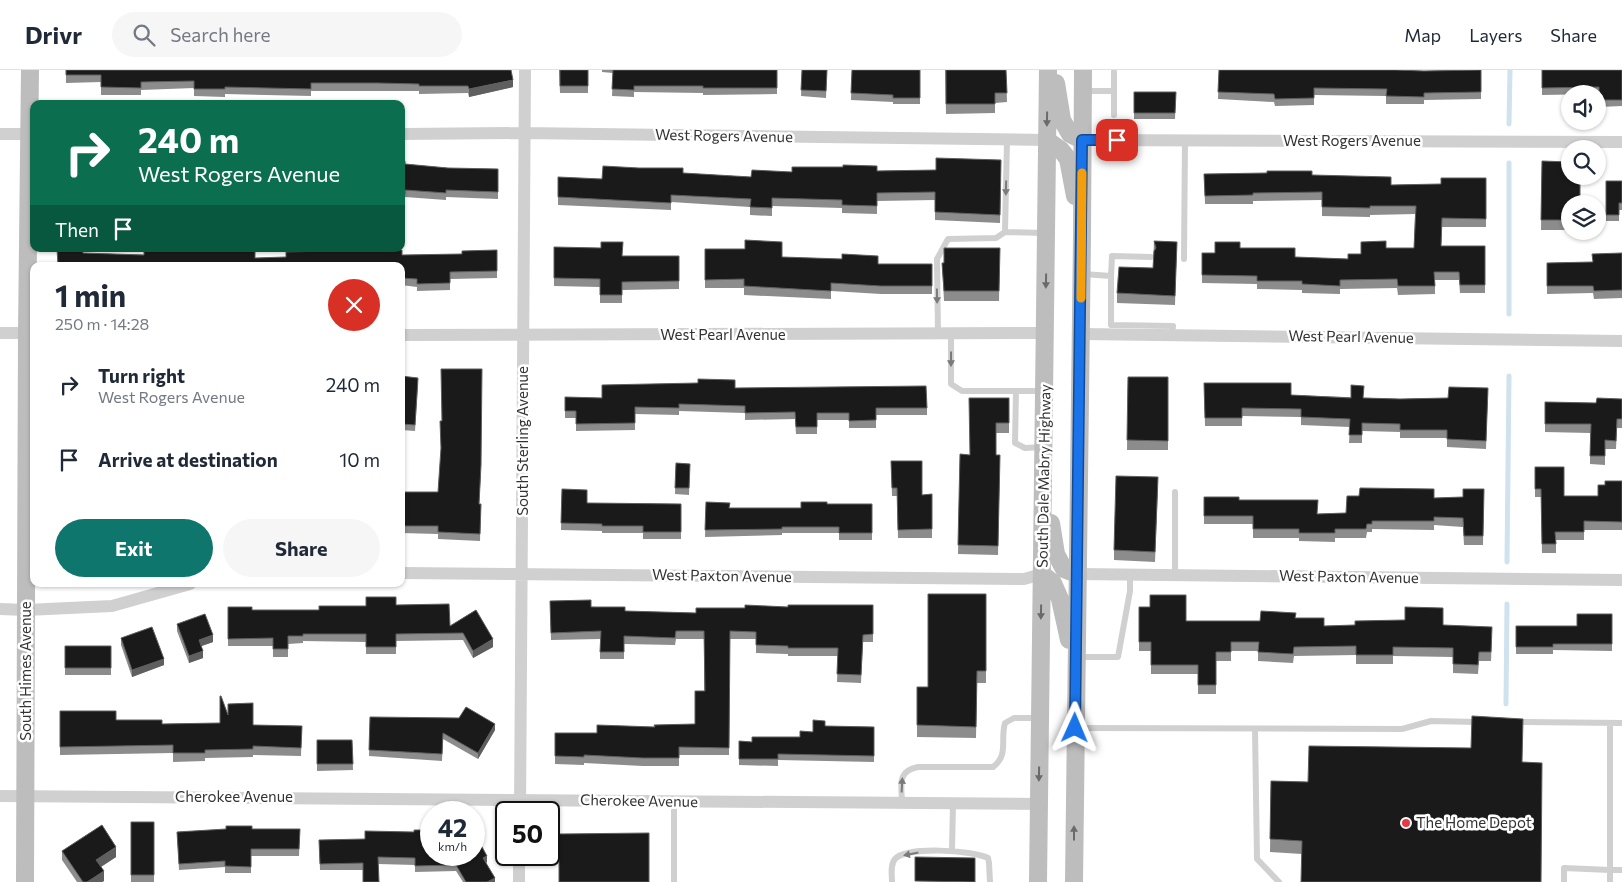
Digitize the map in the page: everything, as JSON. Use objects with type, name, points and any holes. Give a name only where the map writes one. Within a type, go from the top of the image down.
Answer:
[{"type":"main road","name":"South Himes Avenue","points":[[30,70],[31,100]]},
{"type":"main road","name":"South Dale Mabry Highway","points":[[1038,882],[1048,70]]},
{"type":"main road","points":[[1054,70],[1062,120],[1070,134],[1082,140]]},
{"type":"main road","points":[[1074,882],[1083,70]]},
{"type":"main road","points":[[1047,140],[1061,150],[1068,159],[1082,236]]},
{"type":"main road","name":"South Himes Avenue","points":[[24,882],[30,333]]},
{"type":"main road","points":[[1044,475],[1056,554],[1064,570],[1077,574]]},
{"type":"main road","points":[[1042,574],[1053,583],[1060,599],[1076,664]]},
{"type":"street","name":"South Sterling Avenue","points":[[520,799],[525,70]]},
{"type":"street","name":"West Rogers Avenue","points":[[405,134],[524,133],[1047,140]]},
{"type":"street","points":[[0,134],[30,134]]},
{"type":"street","name":"West Rogers Avenue","points":[[1082,140],[1622,142]]},
{"type":"street","points":[[0,332],[30,333]]},
{"type":"street","name":"West Pearl Avenue","points":[[405,335],[1046,333]]},
{"type":"street","name":"West Pearl Avenue","points":[[1081,334],[1622,341]]},
{"type":"street","name":"West Paxton Avenue","points":[[405,573],[1024,579],[1042,574]]},
{"type":"street","name":"West Paxton Avenue","points":[[1077,574],[1622,580]]},
{"type":"street","points":[[0,609],[26,610],[112,606],[179,587]]},
{"type":"street","name":"Cherokee Avenue","points":[[0,796],[1038,804]]},
{"type":"street","points":[[519,866],[519,882]]},
{"type":"lane","points":[[1114,72],[1114,114]]},
{"type":"lane","points":[[1083,91],[1114,91]]},
{"type":"lane","points":[[1005,232],[1007,140]]},
{"type":"lane","points":[[1184,259],[1185,140]]},
{"type":"lane","points":[[1045,391],[962,391],[951,384],[937,259],[948,239],[996,238],[1005,232],[1046,233]]},
{"type":"lane","points":[[1151,257],[1112,256],[1111,325],[1173,326],[1172,335]]},
{"type":"lane","points":[[1082,274],[1111,276]]},
{"type":"lane","points":[[1016,391],[1015,443],[1025,448],[1044,447]]},
{"type":"lane","points":[[1175,492],[1175,575]]},
{"type":"lane","points":[[1076,664],[1118,657],[1130,590],[1130,575]]},
{"type":"lane","points":[[902,804],[902,780],[908,768],[993,767],[1000,761],[1003,754],[1003,730],[1006,723],[1014,718],[1040,718]]},
{"type":"lane","points":[[1075,728],[1402,729],[1431,721],[1481,722]]},
{"type":"lane","points":[[1511,722],[1622,723]]},
{"type":"lane","points":[[1610,723],[1610,882]]},
{"type":"lane","points":[[1256,729],[1257,859],[1279,882]]},
{"type":"lane","points":[[674,801],[674,882]]},
{"type":"lane","points":[[952,850],[953,804]]},
{"type":"lane","points":[[892,882],[894,861],[898,856],[952,850],[971,852],[988,858],[990,863],[990,882]]},
{"type":"lane","points":[[1564,882],[1564,868],[1622,870]]},
{"type":"building","points":[[66,70],[511,70],[513,80],[469,89],[468,86],[419,86],[419,84],[311,83],[311,89],[225,87],[225,89],[194,89],[194,81],[141,82],[141,88],[101,87],[101,75],[66,75]]},
{"type":"building","points":[[560,70],[588,70],[588,86],[560,86]]},
{"type":"building","points":[[613,70],[777,70],[777,88],[634,86],[634,90],[612,89]]},
{"type":"building","points":[[802,70],[827,70],[826,91],[801,90]]},
{"type":"building","points":[[852,70],[920,70],[920,98],[893,98],[893,95],[851,93]]},
{"type":"building","points":[[946,70],[1006,70],[1007,93],[995,93],[995,104],[946,104]]},
{"type":"building","points":[[1219,70],[1481,70],[1481,92],[1424,93],[1424,97],[1386,96],[1387,89],[1314,88],[1314,98],[1275,99],[1274,94],[1218,92]]},
{"type":"building","points":[[1542,70],[1622,70],[1622,100],[1606,100],[1606,85],[1561,85],[1561,88],[1542,88]]},
{"type":"building","points":[[1134,92],[1176,92],[1175,113],[1134,113]]},
{"type":"building","points":[[936,158],[1001,160],[1000,215],[935,212],[935,192],[877,193],[877,206],[842,205],[842,200],[772,198],[772,208],[750,207],[751,199],[671,195],[671,203],[558,197],[558,177],[602,179],[603,166],[683,168],[683,173],[751,177],[752,170],[792,172],[792,167],[843,167],[843,165],[877,166],[877,171],[936,170]]},
{"type":"building","points":[[1542,161],[1561,162],[1561,185],[1580,185],[1580,195],[1561,195],[1561,220],[1541,220]]},
{"type":"building","points":[[405,164],[448,168],[498,169],[498,192],[446,190],[446,193],[405,190]]},
{"type":"building","points":[[1267,171],[1312,171],[1312,175],[1391,177],[1391,185],[1441,184],[1441,178],[1486,178],[1486,219],[1442,218],[1441,246],[1485,246],[1485,285],[1460,285],[1459,272],[1434,272],[1435,286],[1398,286],[1397,279],[1340,280],[1340,286],[1302,284],[1302,281],[1257,281],[1257,276],[1202,275],[1202,253],[1215,253],[1215,242],[1240,242],[1240,248],[1295,248],[1295,257],[1348,259],[1348,254],[1361,254],[1361,242],[1386,241],[1386,248],[1414,248],[1416,206],[1370,206],[1370,208],[1322,207],[1322,192],[1205,196],[1204,174],[1267,173]]},
{"type":"building","points":[[1606,181],[1622,181],[1622,203],[1619,203],[1619,215],[1606,215]]},
{"type":"building","points":[[745,240],[782,242],[782,257],[842,259],[842,254],[878,256],[878,264],[932,264],[932,286],[881,286],[831,283],[831,291],[744,286],[744,279],[705,280],[705,249],[745,249]]},
{"type":"building","points":[[1154,241],[1177,242],[1175,296],[1117,293],[1119,267],[1153,268],[1154,251],[1156,248]]},
{"type":"building","points":[[601,242],[623,242],[622,256],[679,256],[679,281],[622,282],[622,295],[600,295],[600,279],[554,278],[554,247],[601,248]]},
{"type":"building","points":[[944,248],[1000,248],[999,291],[944,291],[942,263],[944,263]]},
{"type":"building","points":[[497,250],[497,271],[450,272],[450,283],[417,284],[417,279],[405,278],[405,262],[58,262],[57,252],[144,255],[144,252],[255,252],[255,258],[286,257],[286,252],[402,252],[402,255],[462,254],[462,251]]},
{"type":"building","points":[[1622,253],[1622,290],[1594,291],[1593,286],[1547,286],[1547,263],[1593,262],[1592,254]]},
{"type":"building","points":[[441,369],[482,369],[480,534],[438,532],[438,526],[405,526],[405,492],[438,492],[441,448],[440,421],[442,421]]},
{"type":"building","points":[[405,376],[418,378],[415,425],[405,424]]},
{"type":"building","points":[[1128,377],[1168,377],[1168,441],[1127,440]]},
{"type":"building","points":[[698,379],[735,380],[735,388],[926,386],[927,408],[876,408],[876,420],[849,421],[849,413],[817,413],[817,427],[796,427],[795,412],[745,413],[745,406],[679,404],[679,408],[635,407],[635,423],[576,424],[576,411],[565,411],[565,397],[602,398],[602,385],[698,383]]},
{"type":"building","points":[[1204,383],[1291,383],[1291,395],[1351,398],[1351,385],[1364,386],[1363,398],[1400,399],[1448,398],[1449,387],[1488,388],[1486,441],[1447,439],[1447,430],[1400,430],[1400,424],[1362,423],[1362,435],[1349,435],[1350,419],[1301,417],[1301,409],[1242,408],[1242,418],[1205,418]]},
{"type":"building","points":[[969,398],[1009,398],[1009,423],[996,423],[996,455],[1000,455],[998,546],[958,545],[960,454],[970,455]]},
{"type":"building","points":[[1597,398],[1622,399],[1622,419],[1617,419],[1616,441],[1605,440],[1605,456],[1590,456],[1591,424],[1545,424],[1545,402],[1596,403]]},
{"type":"building","points":[[891,461],[922,461],[922,495],[932,494],[932,529],[898,530],[897,488],[892,488]]},
{"type":"building","points":[[676,463],[690,464],[689,488],[675,488]]},
{"type":"building","points":[[1535,467],[1564,467],[1564,496],[1598,496],[1598,485],[1605,485],[1605,481],[1622,481],[1622,522],[1584,521],[1584,532],[1555,532],[1556,544],[1542,544],[1541,489],[1535,489]]},
{"type":"building","points":[[1116,476],[1158,477],[1155,552],[1114,550]]},
{"type":"building","points":[[1360,488],[1434,489],[1434,498],[1463,497],[1463,489],[1484,489],[1483,536],[1464,536],[1463,518],[1434,517],[1434,521],[1372,521],[1372,524],[1367,524],[1366,529],[1335,529],[1335,533],[1299,533],[1299,529],[1253,529],[1253,516],[1204,516],[1204,497],[1239,497],[1239,500],[1318,500],[1317,514],[1346,513],[1347,496],[1359,496]]},
{"type":"building","points":[[562,489],[587,490],[587,503],[681,504],[681,532],[643,532],[643,526],[561,523]]},
{"type":"building","points":[[706,502],[730,503],[729,508],[801,508],[801,502],[872,504],[872,533],[839,533],[839,527],[705,530]]},
{"type":"building","points":[[928,594],[986,594],[986,671],[977,671],[976,727],[917,725],[917,687],[928,687]]},
{"type":"building","points":[[1150,595],[1186,595],[1186,621],[1260,621],[1261,611],[1296,613],[1295,618],[1324,618],[1324,626],[1355,625],[1355,621],[1405,620],[1405,607],[1443,608],[1443,625],[1492,627],[1491,652],[1479,652],[1478,665],[1453,664],[1453,648],[1393,647],[1393,655],[1356,655],[1356,646],[1294,647],[1293,654],[1258,652],[1259,642],[1231,642],[1231,652],[1216,652],[1216,685],[1198,685],[1198,665],[1151,665],[1151,642],[1139,642],[1139,607],[1150,607]]},
{"type":"building","points":[[366,597],[396,597],[396,605],[449,604],[450,626],[476,610],[493,639],[473,651],[463,633],[396,634],[396,647],[366,647],[366,634],[303,634],[303,636],[288,636],[288,649],[273,649],[273,638],[228,639],[228,607],[252,607],[252,610],[319,610],[319,606],[366,606]]},
{"type":"building","points":[[591,600],[591,607],[625,607],[625,611],[696,613],[696,608],[745,608],[745,605],[788,607],[788,605],[873,605],[873,634],[863,635],[861,675],[837,674],[838,648],[788,648],[788,646],[756,645],[756,632],[730,631],[729,748],[679,747],[679,758],[555,756],[555,733],[597,733],[597,725],[655,727],[654,725],[695,724],[695,691],[705,691],[704,631],[676,631],[675,638],[624,636],[624,652],[600,652],[601,631],[551,633],[550,601]]},
{"type":"building","points":[[205,614],[213,635],[199,640],[203,651],[189,656],[177,624]]},
{"type":"building","points":[[1577,614],[1612,614],[1612,644],[1553,644],[1553,647],[1516,647],[1516,626],[1577,626]]},
{"type":"building","points":[[152,627],[164,659],[132,670],[121,638]]},
{"type":"building","points":[[65,646],[111,646],[111,668],[65,668]]},
{"type":"building","points":[[220,696],[228,715],[228,704],[253,703],[253,725],[302,726],[301,748],[253,746],[253,749],[205,750],[205,753],[173,753],[173,745],[60,747],[60,711],[116,711],[116,720],[162,720],[162,724],[220,723]]},
{"type":"building","points":[[466,707],[495,724],[478,753],[443,733],[442,754],[369,750],[370,717],[459,718]]},
{"type":"building","name":"The Home Depot","points":[[1472,716],[1523,719],[1522,762],[1542,763],[1541,882],[1301,882],[1302,841],[1270,839],[1271,781],[1308,782],[1309,746],[1471,748]]},
{"type":"building","points":[[813,720],[825,721],[825,726],[874,727],[874,756],[778,754],[778,759],[739,759],[739,741],[752,742],[752,737],[800,737],[800,731],[813,732]]},
{"type":"building","points":[[317,740],[352,740],[353,764],[317,764]]},
{"type":"building","points":[[131,822],[154,822],[154,875],[131,875]]},
{"type":"building","points":[[102,825],[116,847],[96,860],[104,871],[87,882],[83,882],[62,851]]},
{"type":"building","points":[[226,826],[252,826],[252,829],[300,829],[299,849],[251,849],[251,867],[225,866],[225,861],[179,864],[177,832],[226,829]]},
{"type":"building","points":[[414,830],[420,830],[420,866],[415,866],[415,858],[378,857],[379,882],[363,882],[363,863],[320,864],[319,840],[365,839],[365,831],[414,832]]},
{"type":"building","points":[[649,833],[649,882],[559,882],[560,834]]},
{"type":"building","points":[[915,857],[975,858],[975,882],[915,881]]},
{"type":"building","points":[[485,861],[495,878],[487,882],[466,882],[457,866],[485,866]]},
{"type":"waterway","points":[[1509,124],[1510,70]]},
{"type":"waterway","points":[[1509,163],[1509,314]]},
{"type":"waterway","points":[[1507,562],[1509,376]]},
{"type":"waterway","points":[[1506,704],[1507,604]]},
{"type":"slow traffic","points":[[1081,298],[1082,173]]},
{"type":"place","name":"The Home Depot","points":[[1406,823]]},
{"type":"route","points":[[1075,728],[1082,140],[1117,140]]}]
